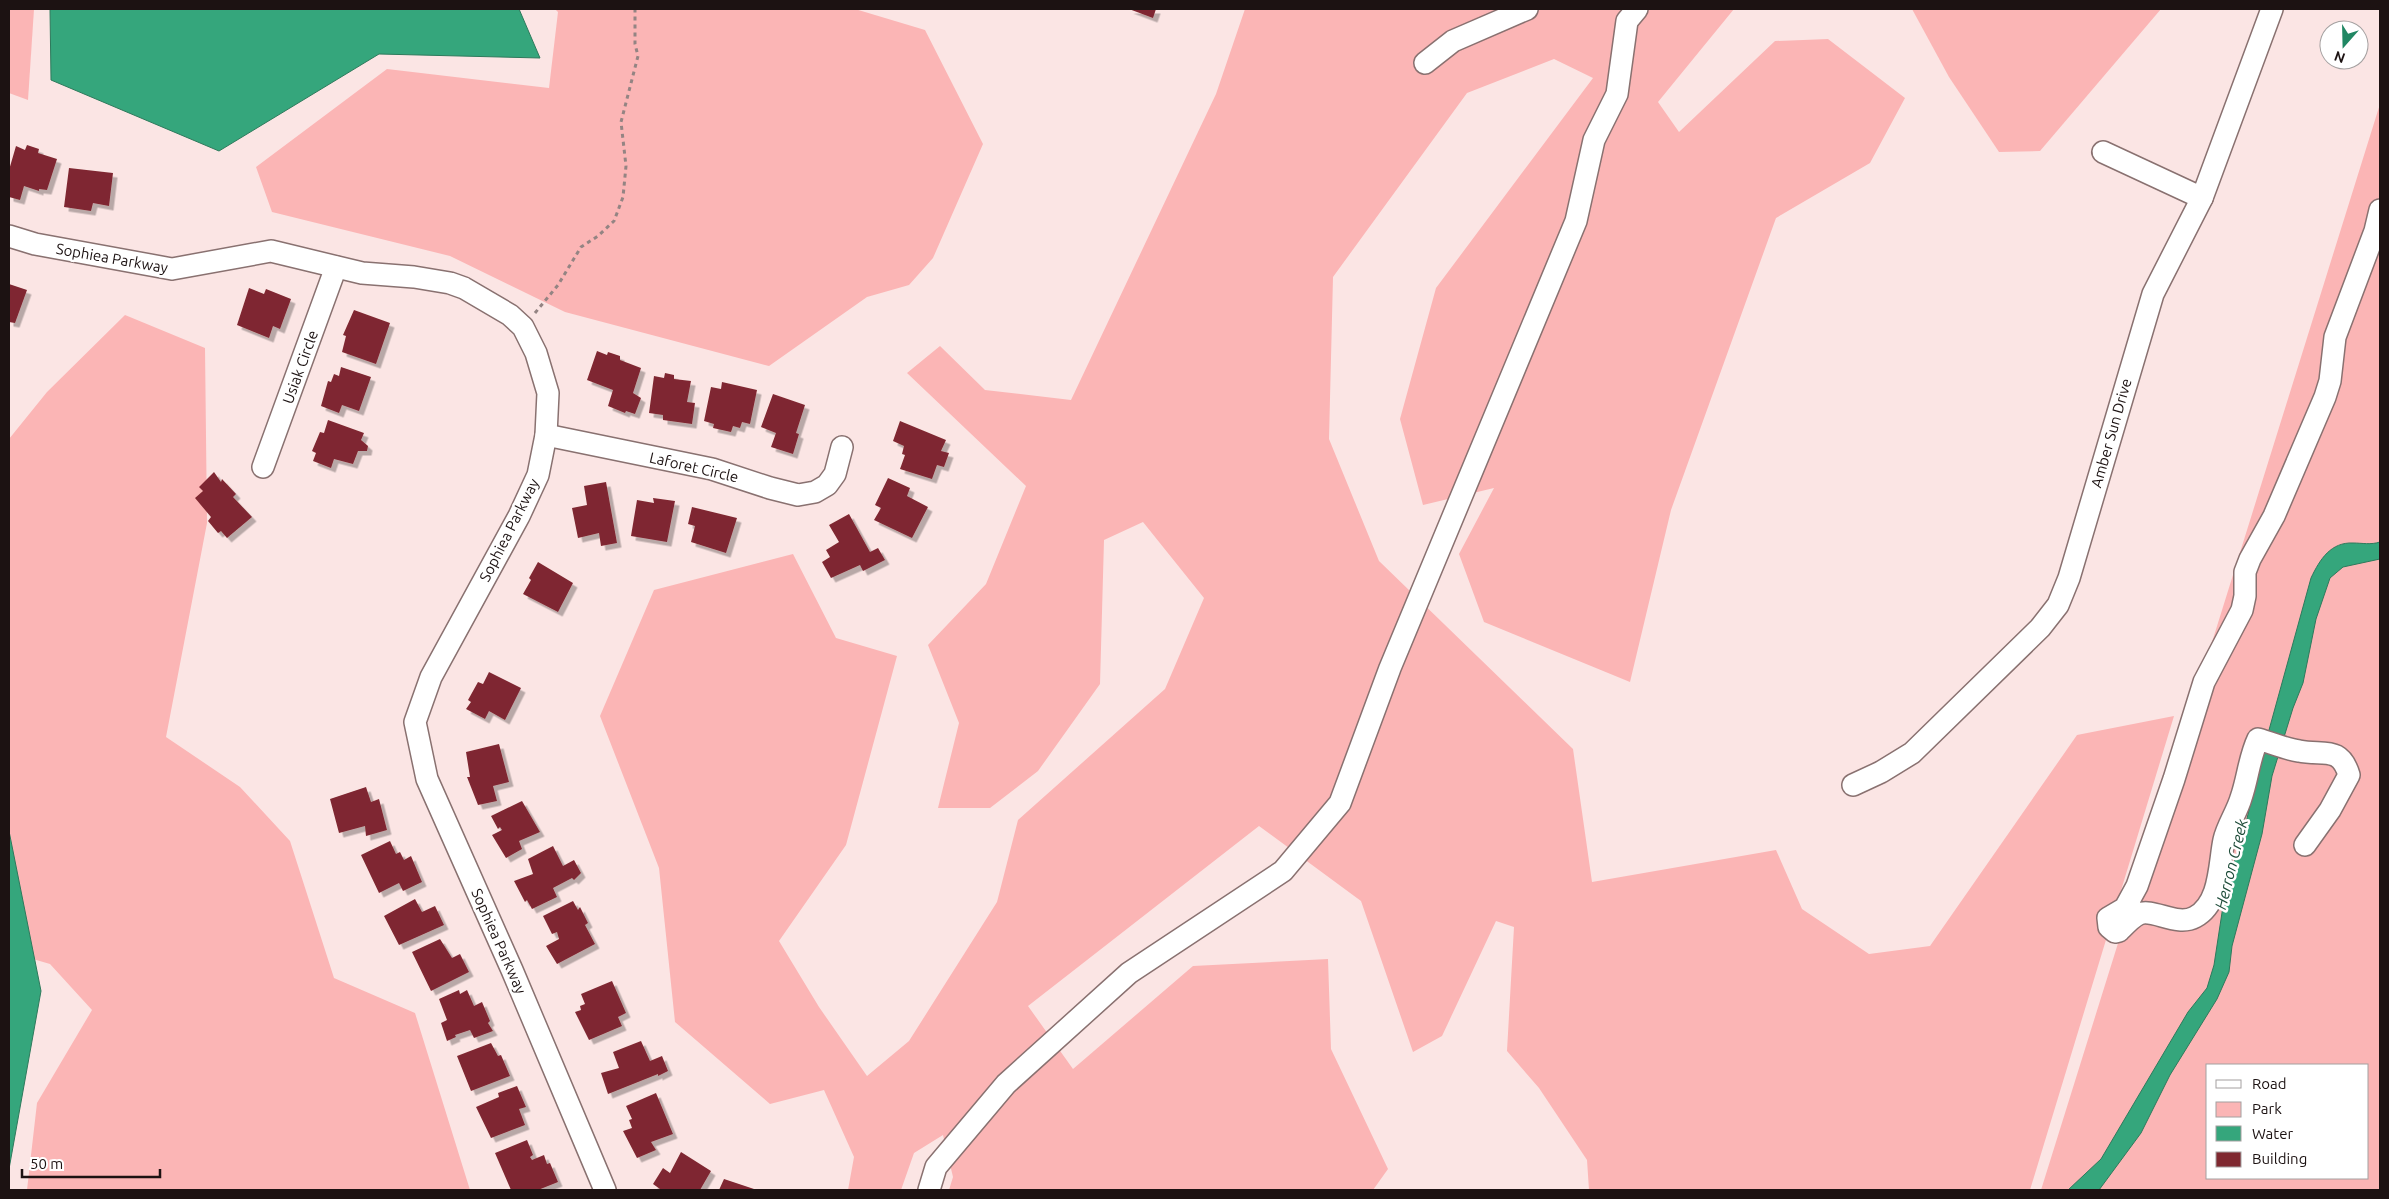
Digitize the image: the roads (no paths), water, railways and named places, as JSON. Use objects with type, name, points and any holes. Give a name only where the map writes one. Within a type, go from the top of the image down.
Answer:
[{"type":"street","points":[[1426,64],[1453,41],[1527,9]]},
{"type":"street","points":[[928,1190],[936,1167],[1006,1084],[1129,973],[1283,871],[1340,803],[1390,668],[1576,220],[1594,140],[1617,94],[1627,21],[1637,9]]},
{"type":"street","name":"Amber Sun Drive","points":[[1853,785],[1881,772],[1912,753],[2040,628],[2058,605],[2069,578],[2153,294],[2202,198],[2272,9]]},
{"type":"street","points":[[2104,152],[2202,198]]},
{"type":"street","points":[[2305,845],[2330,810],[2349,775],[2342,758],[2327,752],[2291,750],[2258,739],[2253,750],[2242,795],[2224,840],[2220,873],[2211,899],[2205,908],[2195,917],[2177,920],[2148,913],[2139,914],[2118,931],[2112,930],[2108,923],[2108,918],[2125,908],[2137,886],[2174,779],[2204,682],[2242,610],[2245,596],[2245,572],[2250,559],[2274,516],[2325,397],[2330,381],[2335,337],[2375,231],[2380,210]]},
{"type":"street","name":"Sophiea Parkway","points":[[9,236],[35,244],[172,269],[272,251],[362,273],[414,276],[450,283],[464,288],[510,315],[523,327],[536,353],[548,393],[546,435],[538,475],[519,516],[431,677],[415,722],[427,780],[512,970],[605,1190]]},
{"type":"street","name":"Usiak Circle","points":[[263,467],[336,267]]},
{"type":"street","name":"Laforet Circle","points":[[546,435],[712,469],[770,488],[798,494],[815,492],[827,486],[834,474],[842,447]]},
{"type":"water","points":[[50,9],[519,9],[540,58],[379,54],[219,151],[51,80]]},
{"type":"water","points":[[2380,542],[2380,559],[2343,567],[2330,578],[2316,619],[2303,683],[2293,708],[2272,776],[2262,834],[2232,946],[2229,972],[2217,999],[2170,1075],[2141,1133],[2099,1190],[2068,1190],[2101,1159],[2188,1012],[2207,988],[2214,965],[2227,880],[2241,844],[2261,759],[2311,578],[2322,558],[2338,545]]},
{"type":"water","points":[[9,831],[41,991],[9,1169]]},
{"type":"water label","name":"Herron Creek","points":[[2231,864]]}]
